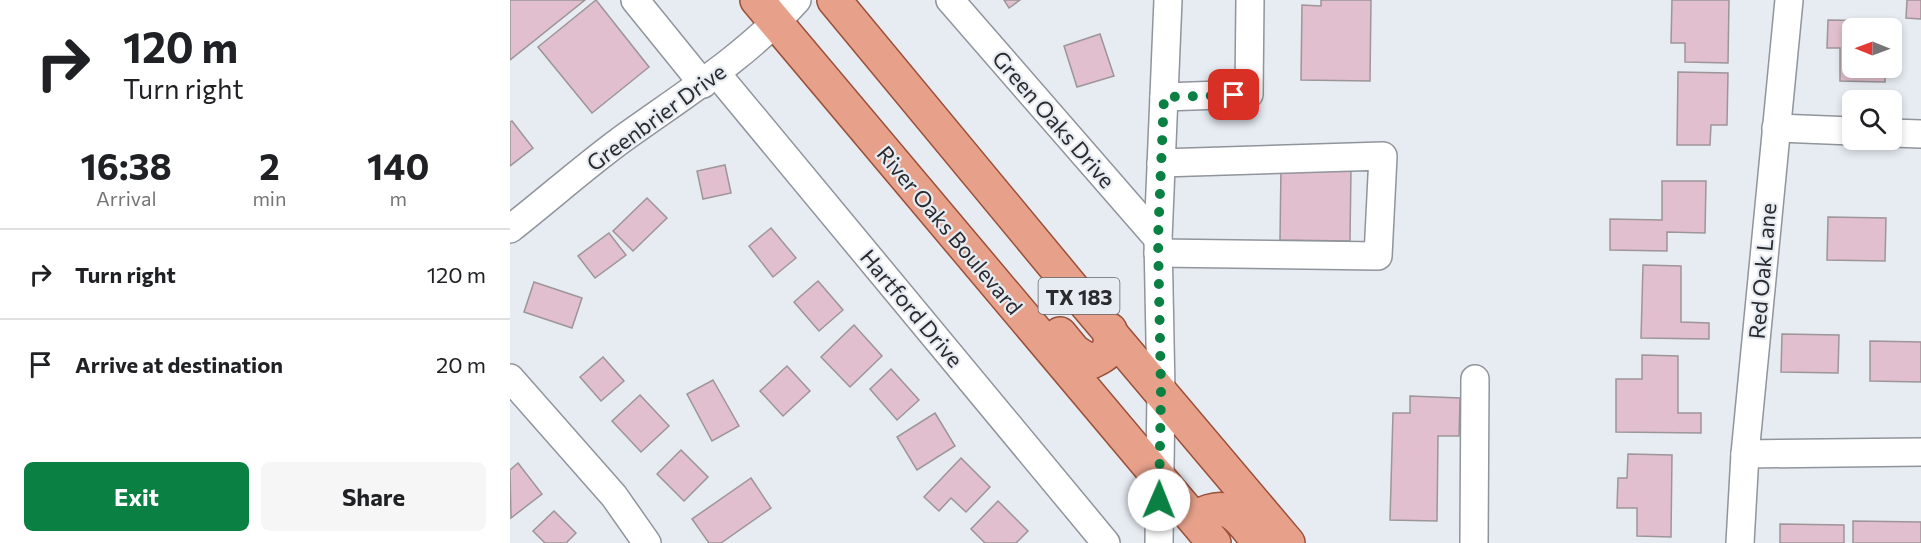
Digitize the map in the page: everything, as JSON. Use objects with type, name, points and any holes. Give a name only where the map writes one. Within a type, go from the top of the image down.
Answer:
[{"type":"main road","name":"TX 183","points":[[834,0],[1288,543]]},
{"type":"main road","name":"River Oaks Boulevard","points":[[777,8],[954,235],[1214,543]]},
{"type":"main road","points":[[954,235],[980,233],[1074,351],[1091,362],[1105,356],[1110,346],[1110,330]]},
{"type":"main road","points":[[1194,518],[1208,510],[1220,508],[1233,512],[1260,543]]},
{"type":"street","name":"Hartford Drive","points":[[635,0],[710,79],[1106,543]]},
{"type":"street","name":"Green Oaks Drive","points":[[950,0],[1158,246]]},
{"type":"street","points":[[1159,543],[1161,391],[1158,246],[1168,0]]},
{"type":"street","points":[[1164,97],[1249,94],[1250,0]]},
{"type":"street","name":"Red Oak Lane","points":[[1740,543],[1745,454],[1789,0]]},
{"type":"street","name":"Greenbrier Drive","points":[[510,229],[620,141],[710,79],[777,8]]},
{"type":"street","points":[[1776,128],[1842,131]]},
{"type":"street","points":[[1902,133],[1921,134]]},
{"type":"street","points":[[1158,246],[1378,256],[1383,156],[1161,163]]},
{"type":"street","points":[[510,378],[614,496],[647,543]]},
{"type":"street","points":[[1474,543],[1475,379]]},
{"type":"street","points":[[1745,454],[1921,452]]},
{"type":"building","points":[[510,0],[585,0],[510,60]]},
{"type":"building","points":[[596,0],[649,67],[592,113],[538,47]]},
{"type":"building","points":[[1004,0],[1020,0],[1009,8]]},
{"type":"building","points":[[1321,0],[1371,0],[1370,81],[1301,80],[1302,5],[1321,6]]},
{"type":"building","points":[[1672,0],[1729,0],[1728,63],[1685,62],[1685,43],[1671,43]]},
{"type":"building","points":[[1907,0],[1921,0],[1921,19],[1906,18]]},
{"type":"building","points":[[1828,20],[1842,20],[1842,78],[1885,78],[1885,82],[1840,81],[1840,48],[1827,48]]},
{"type":"building","points":[[1100,34],[1114,76],[1077,87],[1064,46]]},
{"type":"building","points":[[1678,72],[1728,73],[1727,125],[1711,125],[1710,145],[1677,145]]},
{"type":"building","points":[[512,121],[533,148],[510,166],[510,122]]},
{"type":"building","points":[[725,165],[731,193],[703,199],[697,171]]},
{"type":"building","points":[[1281,166],[1351,168],[1350,241],[1280,240]]},
{"type":"building","points":[[1662,181],[1706,181],[1705,233],[1667,232],[1667,251],[1610,250],[1610,219],[1662,220]]},
{"type":"building","points":[[647,198],[667,218],[633,251],[613,231]]},
{"type":"building","points":[[1828,217],[1886,218],[1885,261],[1827,260]]},
{"type":"building","points":[[771,228],[796,258],[773,277],[749,246]]},
{"type":"building","points":[[609,233],[626,255],[595,278],[578,256]]},
{"type":"building","points":[[1643,265],[1681,266],[1681,322],[1709,323],[1709,339],[1641,338]]},
{"type":"building","points":[[818,281],[843,310],[819,331],[794,302]]},
{"type":"building","points":[[534,282],[582,298],[572,328],[524,312]]},
{"type":"building","points":[[854,325],[882,356],[850,387],[821,357]]},
{"type":"building","points":[[1782,334],[1839,335],[1838,373],[1781,372]]},
{"type":"building","points":[[1870,341],[1921,342],[1921,382],[1870,381]]},
{"type":"building","points":[[1642,355],[1678,356],[1678,413],[1701,413],[1701,433],[1616,432],[1616,379],[1642,379]]},
{"type":"building","points":[[603,357],[624,381],[601,401],[580,377]]},
{"type":"building","points":[[787,366],[810,391],[783,416],[760,391]]},
{"type":"building","points":[[891,369],[919,400],[897,420],[870,389]]},
{"type":"building","points":[[713,380],[739,426],[712,441],[687,394]]},
{"type":"building","points":[[640,395],[669,426],[641,452],[612,421]]},
{"type":"building","points":[[1410,396],[1460,398],[1459,436],[1438,436],[1437,521],[1390,520],[1393,413],[1410,413]]},
{"type":"building","points":[[935,413],[955,446],[917,470],[897,437]]},
{"type":"building","points":[[681,450],[708,477],[684,501],[657,474]]},
{"type":"building","points":[[1628,454],[1672,455],[1671,537],[1637,536],[1637,508],[1617,508],[1618,478],[1627,478]]},
{"type":"building","points":[[961,458],[990,487],[966,512],[951,498],[939,511],[924,497]]},
{"type":"building","points":[[518,463],[542,494],[511,518],[510,470]]},
{"type":"building","points":[[751,478],[771,508],[721,543],[709,543],[692,519]]},
{"type":"building","points":[[998,501],[1028,531],[1016,543],[985,543],[971,529]]},
{"type":"building","points":[[554,511],[576,533],[566,543],[545,543],[533,531]]},
{"type":"building","points":[[1853,521],[1921,522],[1921,543],[1853,543]]},
{"type":"building","points":[[1780,524],[1844,525],[1844,543],[1780,543]]},
{"type":"route","points":[[1159,500],[1161,391],[1158,239],[1164,97],[1234,95]]}]
